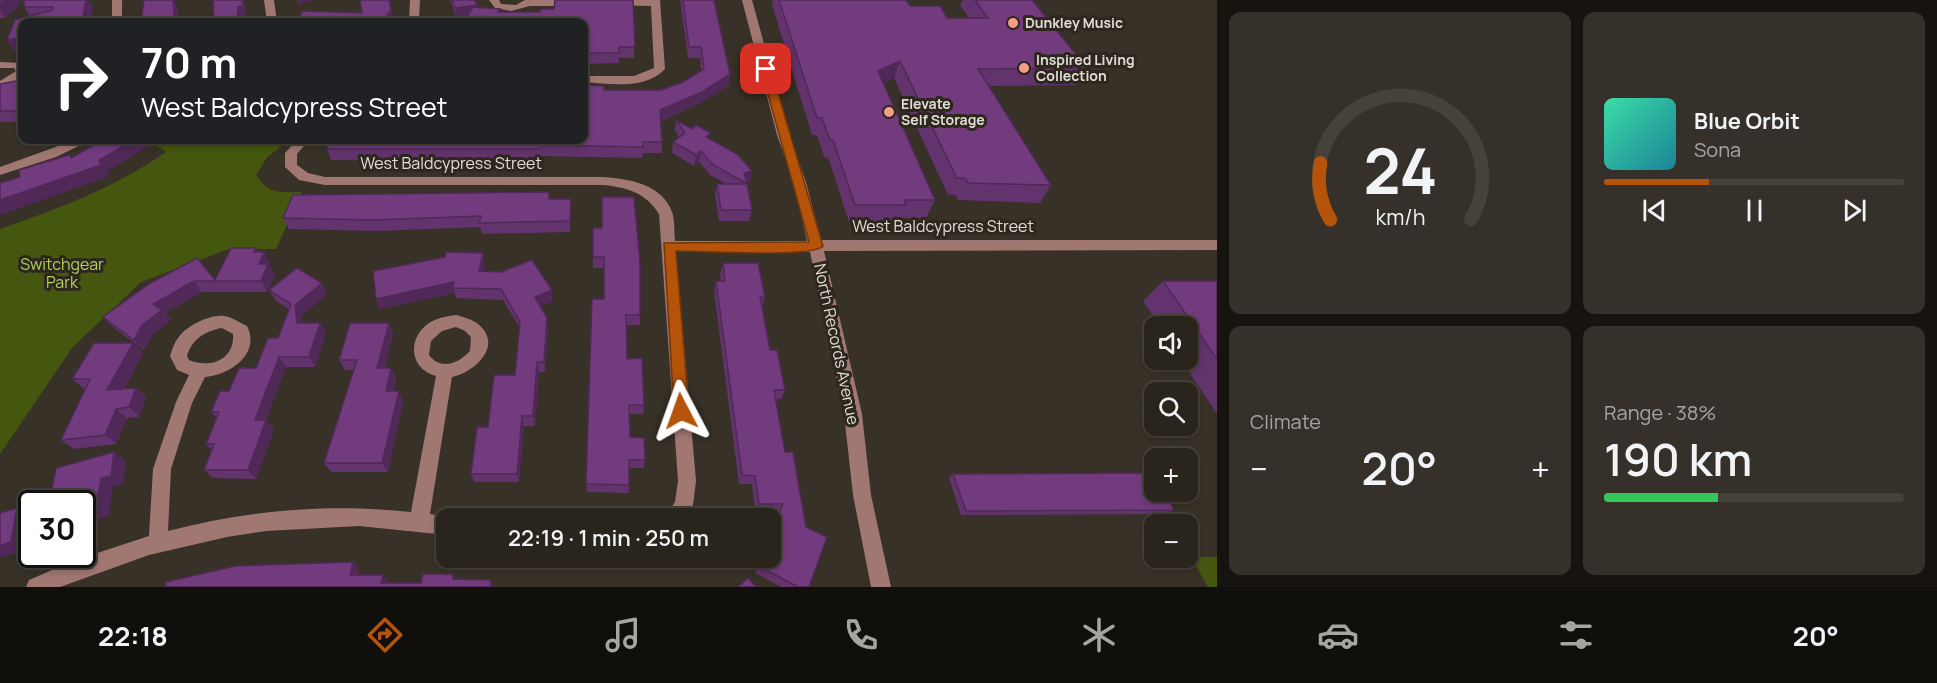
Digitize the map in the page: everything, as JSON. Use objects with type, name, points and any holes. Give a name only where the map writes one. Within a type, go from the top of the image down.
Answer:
[{"type":"street","points":[[117,0],[117,18]]},
{"type":"street","points":[[269,0],[272,18]]},
{"type":"street","points":[[414,18],[415,0]]},
{"type":"street","points":[[494,0],[498,6],[510,9],[529,2],[587,3]]},
{"type":"street","name":"North Records Avenue","points":[[747,0],[816,246],[853,414],[862,495],[880,587]]},
{"type":"street","points":[[588,79],[632,79],[654,74],[661,63],[655,2],[598,3]]},
{"type":"street","points":[[0,65],[18,66]]},
{"type":"street","points":[[0,85],[18,75]]},
{"type":"street","points":[[0,171],[76,144]]},
{"type":"street","name":"West Baldcypress Street","points":[[299,144],[291,153],[291,167],[304,177],[325,181],[604,181],[649,190],[666,213],[669,246],[787,248],[1217,244]]},
{"type":"street","points":[[669,246],[687,481],[682,508]]},
{"type":"street","points":[[419,522],[445,371]]},
{"type":"street","points":[[158,543],[162,469],[184,402],[199,372]]},
{"type":"street","points":[[36,587],[89,565],[158,543],[221,527],[288,518],[348,516],[436,524]]},
{"type":"green space","name":"Switchgear Park","points":[[154,144],[270,144],[281,147],[267,157],[256,175],[270,189],[281,192],[302,192],[276,249],[229,249],[141,282],[72,348],[0,454],[0,229],[106,187],[166,152]]},
{"type":"green space","points":[[1198,557],[1217,557],[1217,587],[1208,587],[1197,568]]},
{"type":"building","points":[[24,0],[86,0],[83,18],[23,18],[53,10],[53,7],[24,7]]},
{"type":"building","points":[[144,0],[173,0],[175,18],[142,18]]},
{"type":"building","points":[[213,0],[242,0],[243,5],[238,7],[237,18],[214,18]]},
{"type":"building","points":[[360,0],[389,0],[391,10],[385,18],[298,18],[303,11],[362,13]]},
{"type":"building","points":[[452,0],[475,0],[477,5],[455,8]]},
{"type":"building","points":[[555,0],[633,0],[635,47],[619,47],[619,53],[588,53],[588,18],[466,18],[473,7],[500,9],[498,12],[540,12],[540,9],[554,9]]},
{"type":"building","points":[[683,0],[714,0],[730,74],[702,92],[660,110],[662,142],[643,142],[643,147],[539,145],[538,149],[327,149],[329,144],[588,144],[588,85],[604,86],[604,90],[661,90],[683,82],[704,69],[701,47],[689,47]]},
{"type":"building","name":"Elevate Self Storage","points":[[779,0],[906,0],[910,6],[940,6],[947,18],[988,18],[975,0],[1032,0],[1087,68],[978,69],[1051,185],[968,183],[965,178],[957,178],[900,61],[878,71],[935,200],[904,200],[906,205],[855,205],[833,140],[830,140],[822,118],[817,118]]},
{"type":"building","points":[[18,19],[18,38],[7,40],[15,20]]},
{"type":"building","points":[[18,81],[18,111],[0,111],[0,84]]},
{"type":"building","points":[[676,120],[692,129],[696,125],[711,133],[706,137],[737,154],[752,171],[744,173],[747,184],[712,164],[701,151],[696,155],[673,142],[685,133]]},
{"type":"building","points":[[96,144],[127,144],[99,160],[101,165],[0,200],[0,183],[20,177],[19,170],[69,155],[71,158]]},
{"type":"building","points":[[717,184],[747,184],[752,210],[721,210]]},
{"type":"building","points":[[549,192],[549,199],[571,199],[570,221],[479,223],[481,216],[374,220],[283,218],[293,195]]},
{"type":"building","points":[[602,197],[634,197],[640,263],[640,315],[626,315],[627,359],[642,358],[644,405],[629,405],[630,437],[644,438],[645,460],[629,460],[629,485],[586,484],[592,299],[604,299],[604,257],[593,257],[593,228],[602,228]]},
{"type":"building","points":[[231,248],[256,248],[254,252],[264,252],[259,264],[268,264],[261,281],[194,281],[153,304],[162,310],[142,325],[134,340],[103,317],[149,284],[197,258],[215,280]]},
{"type":"building","points":[[446,252],[483,253],[479,271],[501,272],[532,260],[552,290],[535,297],[547,318],[544,362],[537,362],[533,416],[522,416],[517,474],[471,474],[477,427],[488,427],[494,375],[515,375],[520,322],[501,289],[453,288],[454,282],[376,299],[373,271],[445,257]]},
{"type":"building","points":[[723,263],[758,263],[765,297],[760,297],[770,350],[777,350],[785,390],[774,390],[785,452],[793,452],[806,527],[827,537],[809,587],[798,587],[763,568],[781,568],[781,509],[783,504],[759,504],[755,476],[742,475],[716,281],[725,281]]},
{"type":"building","points":[[297,268],[322,283],[295,305],[297,323],[320,323],[309,357],[279,357],[255,420],[266,420],[248,470],[204,470],[214,444],[206,444],[219,412],[211,412],[220,391],[229,391],[239,368],[256,368],[268,338],[278,338],[291,304],[269,290]]},
{"type":"building","points":[[1163,281],[1217,281],[1217,359],[1198,332],[1198,316],[1187,316]]},
{"type":"building","points":[[350,323],[389,323],[377,368],[391,368],[386,391],[399,391],[382,463],[324,463],[357,360],[339,360]]},
{"type":"building","points":[[94,343],[133,343],[107,390],[136,388],[129,407],[116,409],[105,435],[61,440],[90,379],[72,379]]},
{"type":"building","points":[[114,452],[111,476],[101,478],[96,508],[96,490],[52,490],[56,468]]},
{"type":"building","points":[[1144,473],[1144,502],[1170,502],[1174,510],[966,511],[953,474]]},
{"type":"building","points":[[17,508],[11,542],[0,546],[0,513]]},
{"type":"building","points":[[353,562],[350,575],[383,575],[381,583],[421,583],[423,574],[453,574],[453,579],[491,580],[490,587],[165,587],[166,582],[235,566]]},
{"type":"building","points":[[748,578],[756,587],[738,587]]},
{"type":"place","name":"Dunkley Music","points":[[1013,23]]},
{"type":"place","name":"Inspired Living Collection","points":[[1024,68]]},
{"type":"place","name":"Elevate Self Storage","points":[[889,112]]},
{"type":"route","points":[[681,411],[669,246],[787,248],[816,246],[800,182],[783,135],[766,69]]}]
